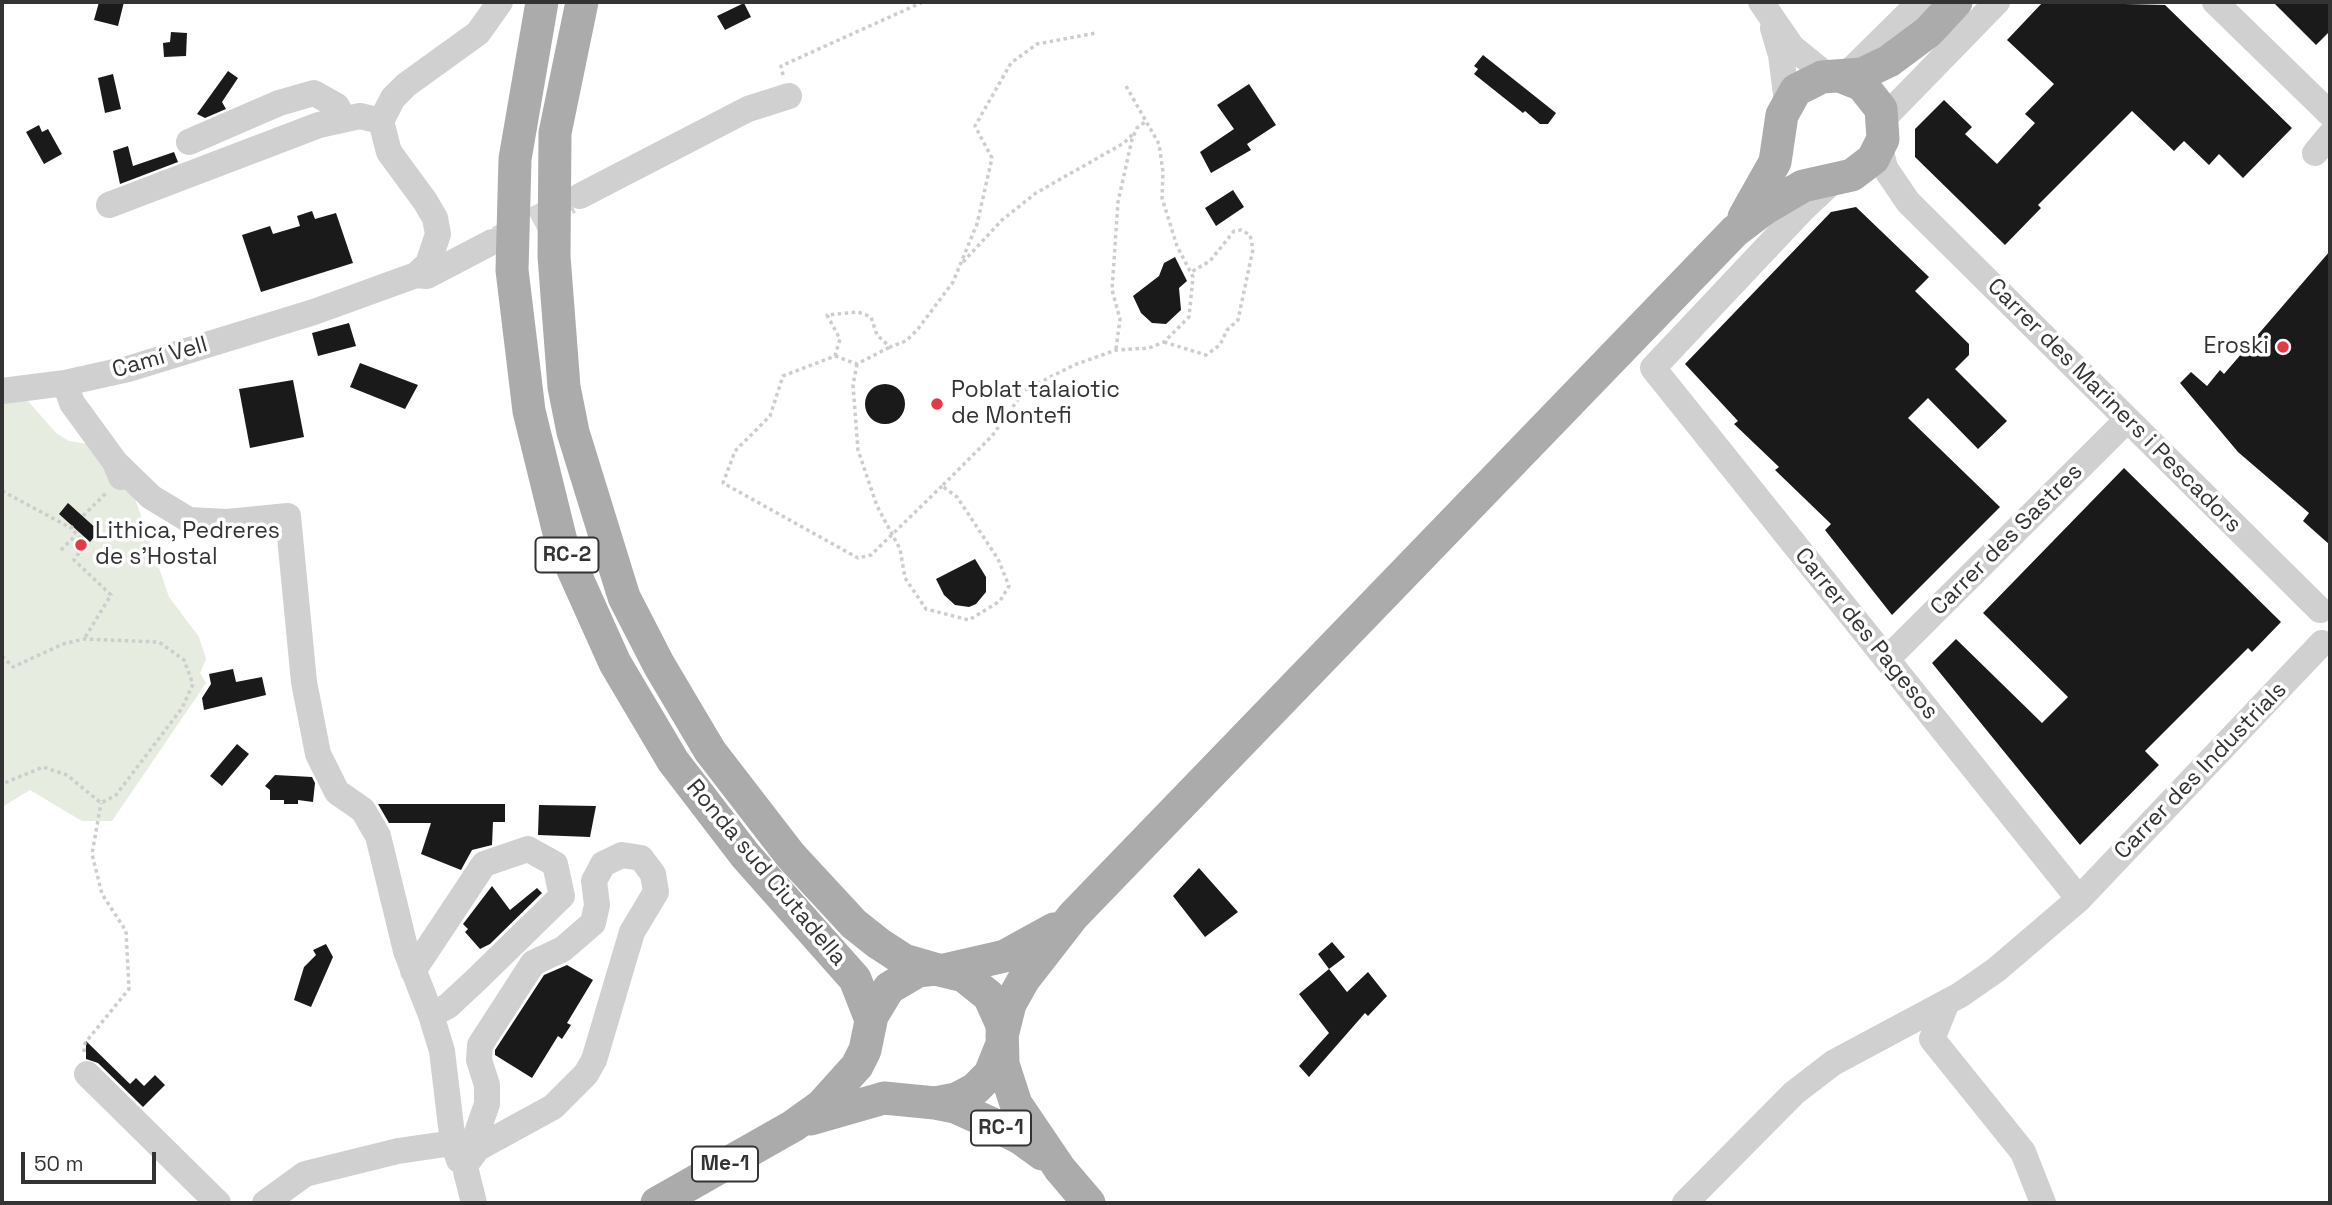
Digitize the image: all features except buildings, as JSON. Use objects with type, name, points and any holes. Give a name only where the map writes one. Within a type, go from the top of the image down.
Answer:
[{"type":"main road","name":"Ronda sud Ciutadella","points":[[542,2],[515,159],[512,270],[529,411],[562,545],[614,663],[673,761],[745,855],[855,979],[870,1027]]},
{"type":"main road","name":"Ronda sud Ciutadella","points":[[582,2],[555,133],[554,256],[564,387],[573,432],[624,597],[659,665],[709,751],[791,856],[854,924],[878,943],[904,960],[940,969]]},
{"type":"main road","name":"Me-1","points":[[1735,231],[1769,175],[1779,151],[1784,116],[1808,82],[1863,74],[1889,61],[1924,17],[1956,2]]},
{"type":"main road","name":"Me-1","points":[[793,1125],[884,1098],[956,1100],[984,1082],[996,1065],[1010,1004],[1024,979],[1073,916],[1735,231],[1764,209],[1803,186],[1864,169],[1882,134],[1900,73],[1924,17]]},
{"type":"main road","points":[[1839,77],[1870,92],[1882,134]]},
{"type":"main road","points":[[1784,116],[1786,151],[1799,168],[1839,178]]},
{"type":"main road","name":"Me-1","points":[[657,1203],[793,1125],[821,1105],[857,1066],[879,1001],[889,988],[918,971],[1004,956],[1040,939],[1073,916]]},
{"type":"main road","points":[[940,969],[964,976],[989,996],[999,1015],[1002,1040]]},
{"type":"main road","points":[[870,1027],[872,1055],[881,1075],[897,1091],[926,1101]]},
{"type":"main road","name":"RC-1","points":[[1002,1040],[1003,1064],[1016,1104],[1059,1169],[1089,1203]]},
{"type":"main road","name":"RC-1","points":[[926,1101],[973,1115],[1020,1138],[1059,1169]]},
{"type":"street","points":[[416,275],[428,264],[433,253],[438,234],[435,218],[389,152],[381,121],[400,91],[478,33],[500,2]]},
{"type":"street","points":[[1882,134],[1997,2]]},
{"type":"street","points":[[2215,2],[2330,114]]},
{"type":"street","points":[[1764,9],[1779,32],[1812,65],[1839,77]]},
{"type":"street","points":[[1764,9],[1781,55],[1784,116]]},
{"type":"street","points":[[189,142],[279,103],[314,93],[337,106],[343,118]]},
{"type":"street","points":[[580,195],[748,109],[789,96]]},
{"type":"street","points":[[109,205],[343,118],[360,116],[381,121]]},
{"type":"street","name":"Carrer des Mariners i Pescadors","points":[[1882,134],[1885,168],[1908,202],[2127,420],[2325,607]]},
{"type":"street","name":"Carrer des Mariners i Pescadors","points":[[1839,178],[1878,184],[1908,202]]},
{"type":"street","name":"Carrer des Pagesos","points":[[1839,178],[1802,209],[1653,368],[2079,899]]},
{"type":"street","name":"Camí Vell","points":[[2,391],[65,383],[128,369],[314,312],[416,275],[426,276],[492,242]]},
{"type":"street","points":[[65,383],[72,403],[118,470],[152,497],[189,520],[227,522],[288,516],[304,682],[318,754],[337,792],[363,810],[378,836],[413,971],[442,1051],[465,1173]]},
{"type":"street","name":"Carrer des Sastres","points":[[1887,659],[2127,420]]},
{"type":"street","points":[[2325,607],[2314,624],[2326,646]]},
{"type":"street","name":"Carrer des Industrials","points":[[1685,1203],[1794,1093],[1833,1063],[1947,1002],[1996,970],[2079,899],[2326,646]]},
{"type":"street","points":[[413,971],[484,864],[528,849],[555,864],[562,896],[448,1006],[431,1015]]},
{"type":"street","points":[[622,855],[640,858],[653,874],[656,892],[632,932],[594,1060],[586,1074],[553,1107],[478,1148],[465,1173],[487,1104],[487,1085],[479,1060],[480,1045],[533,963],[563,950],[593,923],[597,905],[594,881],[603,864],[622,855]]},
{"type":"street","points":[[1947,1002],[1932,1039],[2024,1152],[2043,1203]]},
{"type":"street","points":[[87,1073],[218,1203]]},
{"type":"street","points":[[265,1203],[305,1174],[398,1151],[465,1173]]},
{"type":"path","points":[[789,96],[781,66],[923,2]]},
{"type":"path","points":[[1096,33],[1037,44],[1011,63],[975,126],[992,158],[977,224],[953,282],[919,329],[905,341],[856,364],[835,356],[783,376],[770,416],[735,451],[723,483],[858,558],[871,555],[992,436],[1024,390],[1073,365],[1116,350],[1149,348],[1164,341],[1189,317],[1189,294],[1193,277],[1177,246],[1162,198],[1163,172],[1159,144],[1126,86]]},
{"type":"path","points":[[960,265],[980,242],[1036,193],[1124,143],[1145,122]]},
{"type":"path","points":[[1116,350],[1120,319],[1112,290],[1115,234],[1118,202],[1135,131]]},
{"type":"path","points":[[1164,341],[1206,355],[1220,345],[1227,330],[1238,320],[1253,249],[1250,235],[1241,230],[1234,231],[1210,261],[1191,272]]},
{"type":"path","points":[[835,356],[840,339],[827,315],[843,311],[858,312],[871,317],[877,335],[890,346]]},
{"type":"path","points":[[856,364],[853,406],[859,450],[868,485],[900,549],[905,578],[926,609],[969,620],[1000,601],[1009,586],[998,559],[957,497],[942,486]]},
{"type":"path","points":[[83,516],[118,470]]},
{"type":"path","points":[[2,492],[72,527],[85,544],[75,560],[111,595],[84,639]]},
{"type":"path","points":[[61,551],[76,535]]},
{"type":"path","points":[[2,656],[13,667],[63,644],[84,639],[159,642],[184,660],[193,684],[182,708],[116,795],[101,803]]},
{"type":"path","points":[[2,783],[43,767],[68,775],[101,803]]},
{"type":"path","points":[[87,1073],[82,1063],[85,1043],[130,989],[126,931],[102,894],[92,854],[101,803]]},
{"type":"shaded area","points":[[2,398],[28,401],[56,433],[69,441],[88,444],[130,484],[169,597],[199,637],[206,659],[200,673],[206,683],[112,821],[82,821],[30,790],[2,807]]},
{"type":"tunnel","points":[[498,239],[570,201]]},
{"type":"place","name":"Eroski","points":[[2283,347]]},
{"type":"place","name":"Poblat talaiotic de Montefi","points":[[937,404]]},
{"type":"place","name":"Lithica, Pedreres de s'Hostal","points":[[81,545]]}]
